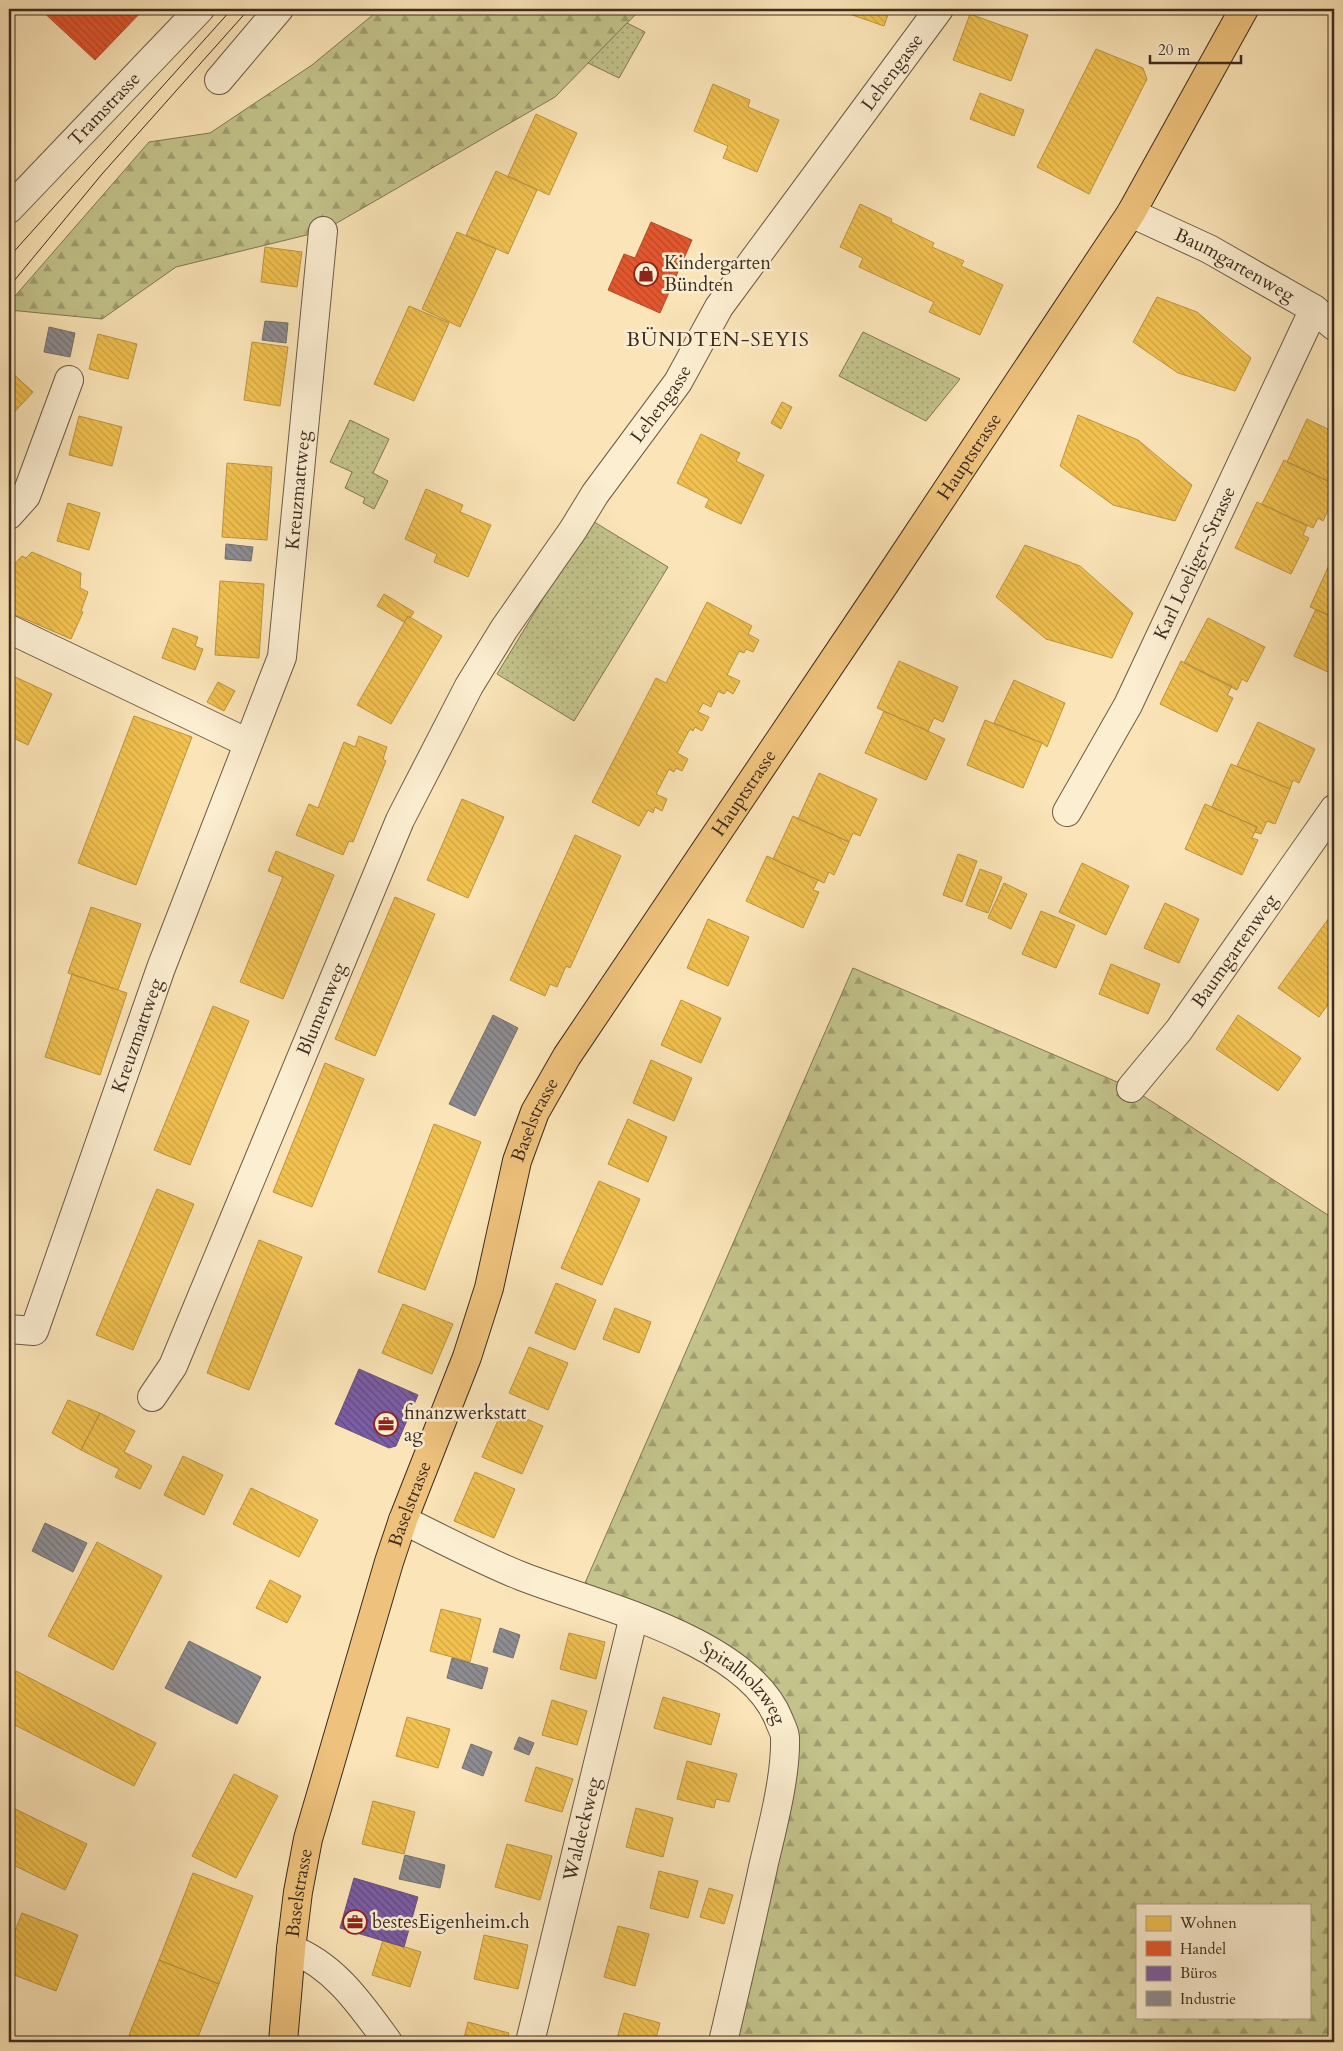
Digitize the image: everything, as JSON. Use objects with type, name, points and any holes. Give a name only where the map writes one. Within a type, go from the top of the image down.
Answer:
[{"type":"main road","name":"Hauptstrasse","points":[[678,893],[1131,212],[1244,9]]},
{"type":"main road","name":"Baselstrasse","points":[[283,2042],[298,1892],[308,1840],[357,1668],[403,1520],[467,1357],[489,1288],[516,1161],[535,1112],[566,1056],[678,893]]},
{"type":"street","name":"Tramstrasse","points":[[9,210],[200,9]]},
{"type":"street","points":[[219,80],[279,9]]},
{"type":"street","name":"Lehengasse","points":[[504,629],[573,530],[595,494],[678,382],[719,307],[939,9]]},
{"type":"street","name":"Baumgartenweg","points":[[1131,212],[1209,249],[1324,317]]},
{"type":"street","name":"Kreuzmattweg","points":[[21,1330],[282,657],[323,231]]},
{"type":"street","name":"Karl Loeliger-Strasse","points":[[1066,812],[1128,705],[1324,317]]},
{"type":"street","points":[[9,515],[26,496],[69,380]]},
{"type":"street","points":[[9,629],[248,743]]},
{"type":"street","name":"Blumenweg","points":[[152,1397],[173,1366],[400,820],[464,694],[504,629]]},
{"type":"street","name":"Baumgartenweg","points":[[1131,1088],[1179,1030],[1334,809]]},
{"type":"street","name":"Spitalholzweg","points":[[403,1520],[521,1576],[634,1616],[709,1648],[737,1669],[764,1694],[775,1710],[785,1736],[783,1767],[773,1824],[723,2042]]},
{"type":"street","name":"Waldeckweg","points":[[530,2042],[634,1616]]},
{"type":"street","points":[[291,1949],[308,1955],[342,1981],[388,2042]]},
{"type":"green space","points":[[380,9],[641,9],[555,97],[323,231],[176,267],[102,319],[9,310],[9,303],[149,142],[210,133],[312,65]]},
{"type":"green space","points":[[627,23],[645,32],[619,78],[588,63]]},
{"type":"green space","points":[[863,332],[960,379],[926,421],[839,376]]},
{"type":"green space","points":[[350,420],[389,439],[373,473],[388,481],[374,509],[363,503],[365,498],[345,488],[352,472],[330,462]]},
{"type":"green space","points":[[591,520],[668,567],[574,721],[497,674]]},
{"type":"green space","points":[[853,968],[1131,1088],[1334,1219],[1334,2042],[733,2042],[793,1756],[713,1640],[585,1583]]},
{"type":"building: Wohnen","points":[[835,9],[890,9],[884,26]]},
{"type":"building: Wohnen","points":[[970,14],[1028,35],[1011,81],[953,60]]},
{"type":"building: Wohnen","points":[[1096,49],[1143,68],[1147,79],[1089,194],[1037,167]]},
{"type":"building: Wohnen","points":[[713,84],[750,100],[748,107],[779,120],[757,172],[723,158],[728,146],[694,131]]},
{"type":"building: Wohnen","points":[[980,93],[1024,110],[1014,136],[970,119]]},
{"type":"building: Wohnen","points":[[536,114],[577,133],[549,195],[508,176]]},
{"type":"building: Wohnen","points":[[496,171],[537,190],[508,254],[466,235]]},
{"type":"building: Wohnen","points":[[860,204],[892,219],[891,222],[934,243],[932,247],[964,261],[961,266],[1003,285],[980,335],[929,312],[934,302],[859,267],[863,258],[840,247]]},
{"type":"building: Wohnen","points":[[457,232],[496,249],[460,327],[422,309]]},
{"type":"building: Wohnen","points":[[265,247],[302,252],[297,287],[261,282]]},
{"type":"building: Wohnen","points":[[1157,297],[1197,312],[1251,358],[1235,391],[1178,373],[1133,342]]},
{"type":"building: Wohnen","points":[[409,306],[449,323],[414,401],[374,384]]},
{"type":"building: Wohnen","points":[[98,334],[137,344],[128,379],[89,369]]},
{"type":"building: Wohnen","points":[[252,342],[288,347],[280,406],[244,400]]},
{"type":"building: Wohnen","points":[[9,370],[33,392],[9,418]]},
{"type":"building: Wohnen","points":[[782,402],[792,407],[781,429],[771,423]]},
{"type":"building: Wohnen","points":[[1078,415],[1138,440],[1192,485],[1175,521],[1113,505],[1060,466]]},
{"type":"building: Wohnen","points":[[79,416],[122,427],[112,466],[69,455]]},
{"type":"building: Wohnen","points":[[1307,419],[1334,432],[1334,484],[1287,462]]},
{"type":"building: Wohnen","points":[[701,434],[740,453],[736,461],[764,475],[741,524],[705,507],[709,499],[677,483]]},
{"type":"building: Wohnen","points":[[1284,460],[1334,484],[1334,497],[1323,521],[1318,518],[1313,528],[1262,504]]},
{"type":"building: Wohnen","points":[[227,463],[272,467],[267,540],[222,537]]},
{"type":"building: Wohnen","points":[[426,489],[463,505],[460,512],[491,525],[468,577],[434,562],[437,554],[405,539]]},
{"type":"building: Wohnen","points":[[1257,502],[1307,526],[1303,535],[1309,538],[1291,574],[1235,548]]},
{"type":"building: Wohnen","points":[[68,503],[100,513],[89,550],[57,541]]},
{"type":"building: Wohnen","points":[[1025,545],[1080,566],[1133,613],[1112,658],[1046,639],[996,597]]},
{"type":"building: Wohnen","points":[[32,552],[81,573],[80,588],[88,592],[81,611],[83,612],[71,639],[9,612],[9,570],[22,556],[26,558]]},
{"type":"building: Wohnen","points":[[1330,563],[1334,565],[1334,618],[1310,607]]},
{"type":"building: Wohnen","points":[[220,581],[264,584],[259,658],[215,655]]},
{"type":"building: Wohnen","points":[[384,594],[414,612],[410,618],[408,616],[404,622],[377,606]]},
{"type":"building: Wohnen","points":[[707,602],[752,626],[748,634],[759,640],[753,652],[746,649],[744,653],[739,651],[727,675],[740,681],[733,694],[727,690],[724,694],[718,691],[711,707],[703,703],[698,712],[709,717],[702,731],[695,727],[693,731],[690,729],[677,753],[688,759],[682,771],[676,768],[674,772],[669,769],[656,794],[667,799],[662,811],[655,807],[653,813],[648,810],[639,826],[592,802],[656,678],[666,683]]},
{"type":"building: Wohnen","points":[[1316,609],[1334,618],[1334,675],[1294,656]]},
{"type":"building: Wohnen","points":[[408,616],[442,636],[391,724],[357,705]]},
{"type":"building: Wohnen","points":[[1208,618],[1265,647],[1247,682],[1242,679],[1237,690],[1184,663]]},
{"type":"building: Wohnen","points":[[173,628],[198,637],[195,646],[203,649],[195,670],[162,658]]},
{"type":"building: Wohnen","points":[[899,661],[958,687],[943,722],[934,718],[928,731],[877,708]]},
{"type":"building: Wohnen","points":[[1181,661],[1232,686],[1227,695],[1233,698],[1217,732],[1160,704]]},
{"type":"building: Wohnen","points":[[9,674],[52,694],[28,745],[9,736]]},
{"type":"building: Wohnen","points":[[1014,680],[1065,703],[1047,747],[1042,743],[994,723]]},
{"type":"building: Wohnen","points":[[218,682],[235,691],[224,711],[207,702]]},
{"type":"building: Wohnen","points":[[884,711],[945,739],[926,780],[865,753]]},
{"type":"building: Wohnen","points":[[134,716],[192,737],[136,885],[78,863]]},
{"type":"building: Wohnen","points":[[985,720],[1042,743],[1023,788],[967,765]]},
{"type":"building: Wohnen","points":[[1258,722],[1315,749],[1299,783],[1293,780],[1290,789],[1237,766]]},
{"type":"building: Wohnen","points":[[359,736],[387,747],[383,759],[386,761],[353,842],[349,841],[343,855],[296,835],[309,804],[318,808],[344,742],[355,747]]},
{"type":"building: Wohnen","points":[[1231,764],[1290,789],[1275,824],[1267,821],[1261,834],[1255,832],[1257,827],[1212,807]]},
{"type":"building: Wohnen","points":[[819,773],[877,799],[860,836],[853,833],[849,842],[798,819]]},
{"type":"building: Wohnen","points":[[462,799],[504,817],[468,898],[427,880]]},
{"type":"building: Wohnen","points":[[1205,804],[1257,827],[1252,838],[1258,840],[1242,875],[1185,849]]},
{"type":"building: Wohnen","points":[[793,816],[849,842],[834,875],[829,872],[824,883],[773,859]]},
{"type":"building: Wohnen","points":[[575,835],[621,856],[570,968],[566,966],[557,987],[550,984],[545,996],[510,980]]},
{"type":"building: Wohnen","points":[[276,851],[334,875],[283,999],[240,982],[283,877],[268,871]]},
{"type":"building: Wohnen","points":[[958,854],[977,861],[962,902],[943,895]]},
{"type":"building: Wohnen","points":[[767,856],[818,880],[813,890],[819,892],[803,928],[746,901]]},
{"type":"building: Wohnen","points":[[1082,863],[1129,886],[1106,935],[1059,912]]},
{"type":"building: Wohnen","points":[[980,869],[1002,877],[988,913],[966,905]]},
{"type":"building: Wohnen","points":[[1004,883],[1027,894],[1011,929],[988,918]]},
{"type":"building: Wohnen","points":[[395,897],[435,914],[375,1056],[335,1039]]},
{"type":"building: Wohnen","points":[[1165,903],[1199,919],[1179,963],[1144,948]]},
{"type":"building: Wohnen","points":[[91,907],[141,924],[118,990],[68,973]]},
{"type":"building: Wohnen","points":[[1041,911],[1075,925],[1056,968],[1022,954]]},
{"type":"building: Wohnen","points":[[1334,911],[1334,996],[1319,1017],[1278,988]]},
{"type":"building: Wohnen","points":[[708,919],[749,937],[728,986],[687,968]]},
{"type":"building: Wohnen","points":[[1111,964],[1160,984],[1148,1014],[1099,994]]},
{"type":"building: Wohnen","points":[[72,974],[127,993],[100,1075],[45,1057]]},
{"type":"building: Wohnen","points":[[681,1000],[721,1018],[701,1063],[661,1045]]},
{"type":"building: Wohnen","points":[[213,1006],[249,1021],[190,1165],[154,1150]]},
{"type":"building: Wohnen","points":[[1238,1015],[1301,1058],[1278,1091],[1216,1049]]},
{"type":"building: Wohnen","points":[[651,1060],[692,1078],[674,1121],[633,1103]]},
{"type":"building: Wohnen","points":[[325,1063],[364,1079],[312,1207],[273,1192]]},
{"type":"building: Wohnen","points":[[628,1119],[667,1137],[648,1182],[608,1164]]},
{"type":"building: Wohnen","points":[[434,1124],[481,1142],[425,1290],[378,1272]]},
{"type":"building: Wohnen","points":[[599,1181],[640,1199],[602,1285],[561,1268]]},
{"type":"building: Wohnen","points":[[157,1189],[194,1204],[133,1350],[96,1335]]},
{"type":"building: Wohnen","points":[[259,1240],[302,1257],[249,1390],[207,1373]]},
{"type":"building: Wohnen","points":[[556,1283],[596,1300],[575,1350],[535,1333]]},
{"type":"building: Wohnen","points":[[403,1304],[453,1324],[432,1374],[382,1353]]},
{"type":"building: Wohnen","points":[[615,1308],[651,1322],[639,1353],[603,1339]]},
{"type":"building: Wohnen","points":[[529,1347],[568,1363],[548,1410],[509,1393]]},
{"type":"building: Wohnen","points":[[68,1400],[100,1413],[81,1450],[52,1433]]},
{"type":"building: Wohnen","points":[[503,1409],[543,1426],[522,1474],[482,1457]]},
{"type":"building: Wohnen","points":[[100,1413],[135,1431],[124,1452],[152,1466],[140,1489],[115,1477],[119,1469],[81,1450]]},
{"type":"building: Wohnen","points":[[183,1456],[223,1475],[204,1515],[164,1495]]},
{"type":"building: Wohnen","points":[[475,1472],[515,1489],[494,1538],[454,1521]]},
{"type":"building: Wohnen","points":[[251,1488],[318,1520],[299,1557],[233,1524]]},
{"type":"building: Wohnen","points":[[97,1542],[162,1576],[113,1670],[48,1636]]},
{"type":"building: Wohnen","points":[[270,1580],[301,1596],[287,1623],[256,1608]]},
{"type":"building: Wohnen","points":[[441,1609],[481,1619],[470,1662],[430,1651]]},
{"type":"building: Wohnen","points":[[569,1633],[605,1642],[596,1679],[560,1669]]},
{"type":"building: Wohnen","points":[[16,1671],[156,1743],[134,1786],[9,1722],[9,1684]]},
{"type":"building: Wohnen","points":[[663,1697],[720,1714],[711,1745],[654,1728]]},
{"type":"building: Wohnen","points":[[552,1700],[587,1711],[577,1745],[542,1735]]},
{"type":"building: Wohnen","points":[[407,1717],[450,1729],[438,1768],[396,1756]]},
{"type":"building: Wohnen","points":[[687,1761],[737,1774],[729,1802],[716,1799],[714,1808],[677,1799]]},
{"type":"building: Wohnen","points":[[536,1767],[573,1779],[562,1812],[525,1801]]},
{"type":"building: Wohnen","points":[[234,1774],[278,1796],[236,1878],[192,1856]]},
{"type":"building: Wohnen","points":[[373,1801],[415,1812],[404,1854],[362,1844]]},
{"type":"building: Wohnen","points":[[9,1806],[87,1844],[65,1890],[9,1863]]},
{"type":"building: Wohnen","points":[[636,1808],[673,1818],[663,1857],[626,1847]]},
{"type":"building: Wohnen","points":[[507,1844],[552,1856],[540,1900],[495,1887]]},
{"type":"building: Wohnen","points":[[659,1871],[698,1881],[688,1918],[650,1908]]},
{"type":"building: Wohnen","points":[[193,1873],[253,1896],[219,1984],[159,1960]]},
{"type":"building: Wohnen","points":[[709,1888],[733,1895],[724,1924],[700,1917]]},
{"type":"building: Wohnen","points":[[22,1913],[78,1935],[56,1991],[9,1973],[9,1946]]},
{"type":"building: Wohnen","points":[[618,1926],[649,1934],[635,1986],[604,1977]]},
{"type":"building: Wohnen","points":[[484,1935],[528,1945],[518,1989],[474,1979]]},
{"type":"building: Wohnen","points":[[383,1940],[421,1952],[410,1987],[372,1975]]},
{"type":"building: Wohnen","points":[[159,1960],[219,1984],[196,2042],[147,2042],[129,2035]]},
{"type":"building: Wohnen","points":[[624,2013],[660,2023],[655,2042],[616,2042]]},
{"type":"building: Wohnen","points":[[468,2022],[509,2033],[507,2042],[463,2042]]},
{"type":"building: Handel","points":[[40,9],[144,9],[95,60]]},
{"type":"building: Handel","name":"Kindergarten Bündten","points":[[651,222],[692,240],[660,313],[608,290],[624,254],[635,258]]},
{"type":"building: Büros","points":[[359,1369],[418,1395],[396,1446],[389,1448],[335,1424]]},
{"type":"building: Büros","points":[[354,1878],[418,1897],[404,1947],[340,1928]]},
{"type":"building: Industrie","points":[[265,321],[288,323],[286,343],[262,340]]},
{"type":"building: Industrie","points":[[49,327],[75,333],[70,357],[44,352]]},
{"type":"building: Industrie","points":[[226,544],[253,547],[251,561],[225,559]]},
{"type":"building: Industrie","points":[[493,1015],[518,1028],[475,1116],[449,1104]]},
{"type":"building: Industrie","points":[[45,1523],[87,1543],[73,1572],[32,1551]]},
{"type":"building: Industrie","points":[[500,1628],[520,1635],[513,1658],[493,1652]]},
{"type":"building: Industrie","points":[[189,1641],[261,1677],[237,1724],[165,1688]]},
{"type":"building: Industrie","points":[[452,1658],[488,1668],[482,1689],[447,1678]]},
{"type":"building: Industrie","points":[[519,1737],[534,1743],[529,1755],[514,1749]]},
{"type":"building: Industrie","points":[[471,1744],[492,1752],[483,1776],[462,1768]]},
{"type":"building: Industrie","points":[[405,1855],[445,1865],[440,1888],[399,1879]]},
{"type":"tram line","points":[[9,257],[232,9]]},
{"type":"tram line","points":[[9,287],[102,174],[249,9]]},
{"type":"place","name":"Kindergarten Bündten","points":[[646,274]]},
{"type":"place","name":"finanzwerkstatt ag","points":[[386,1424]]},
{"type":"place","name":"bestesEigenheim.ch","points":[[355,1922]]},
{"type":"district","name":"BÜNDTEN-SEYIS","points":[[718,339]]}]
